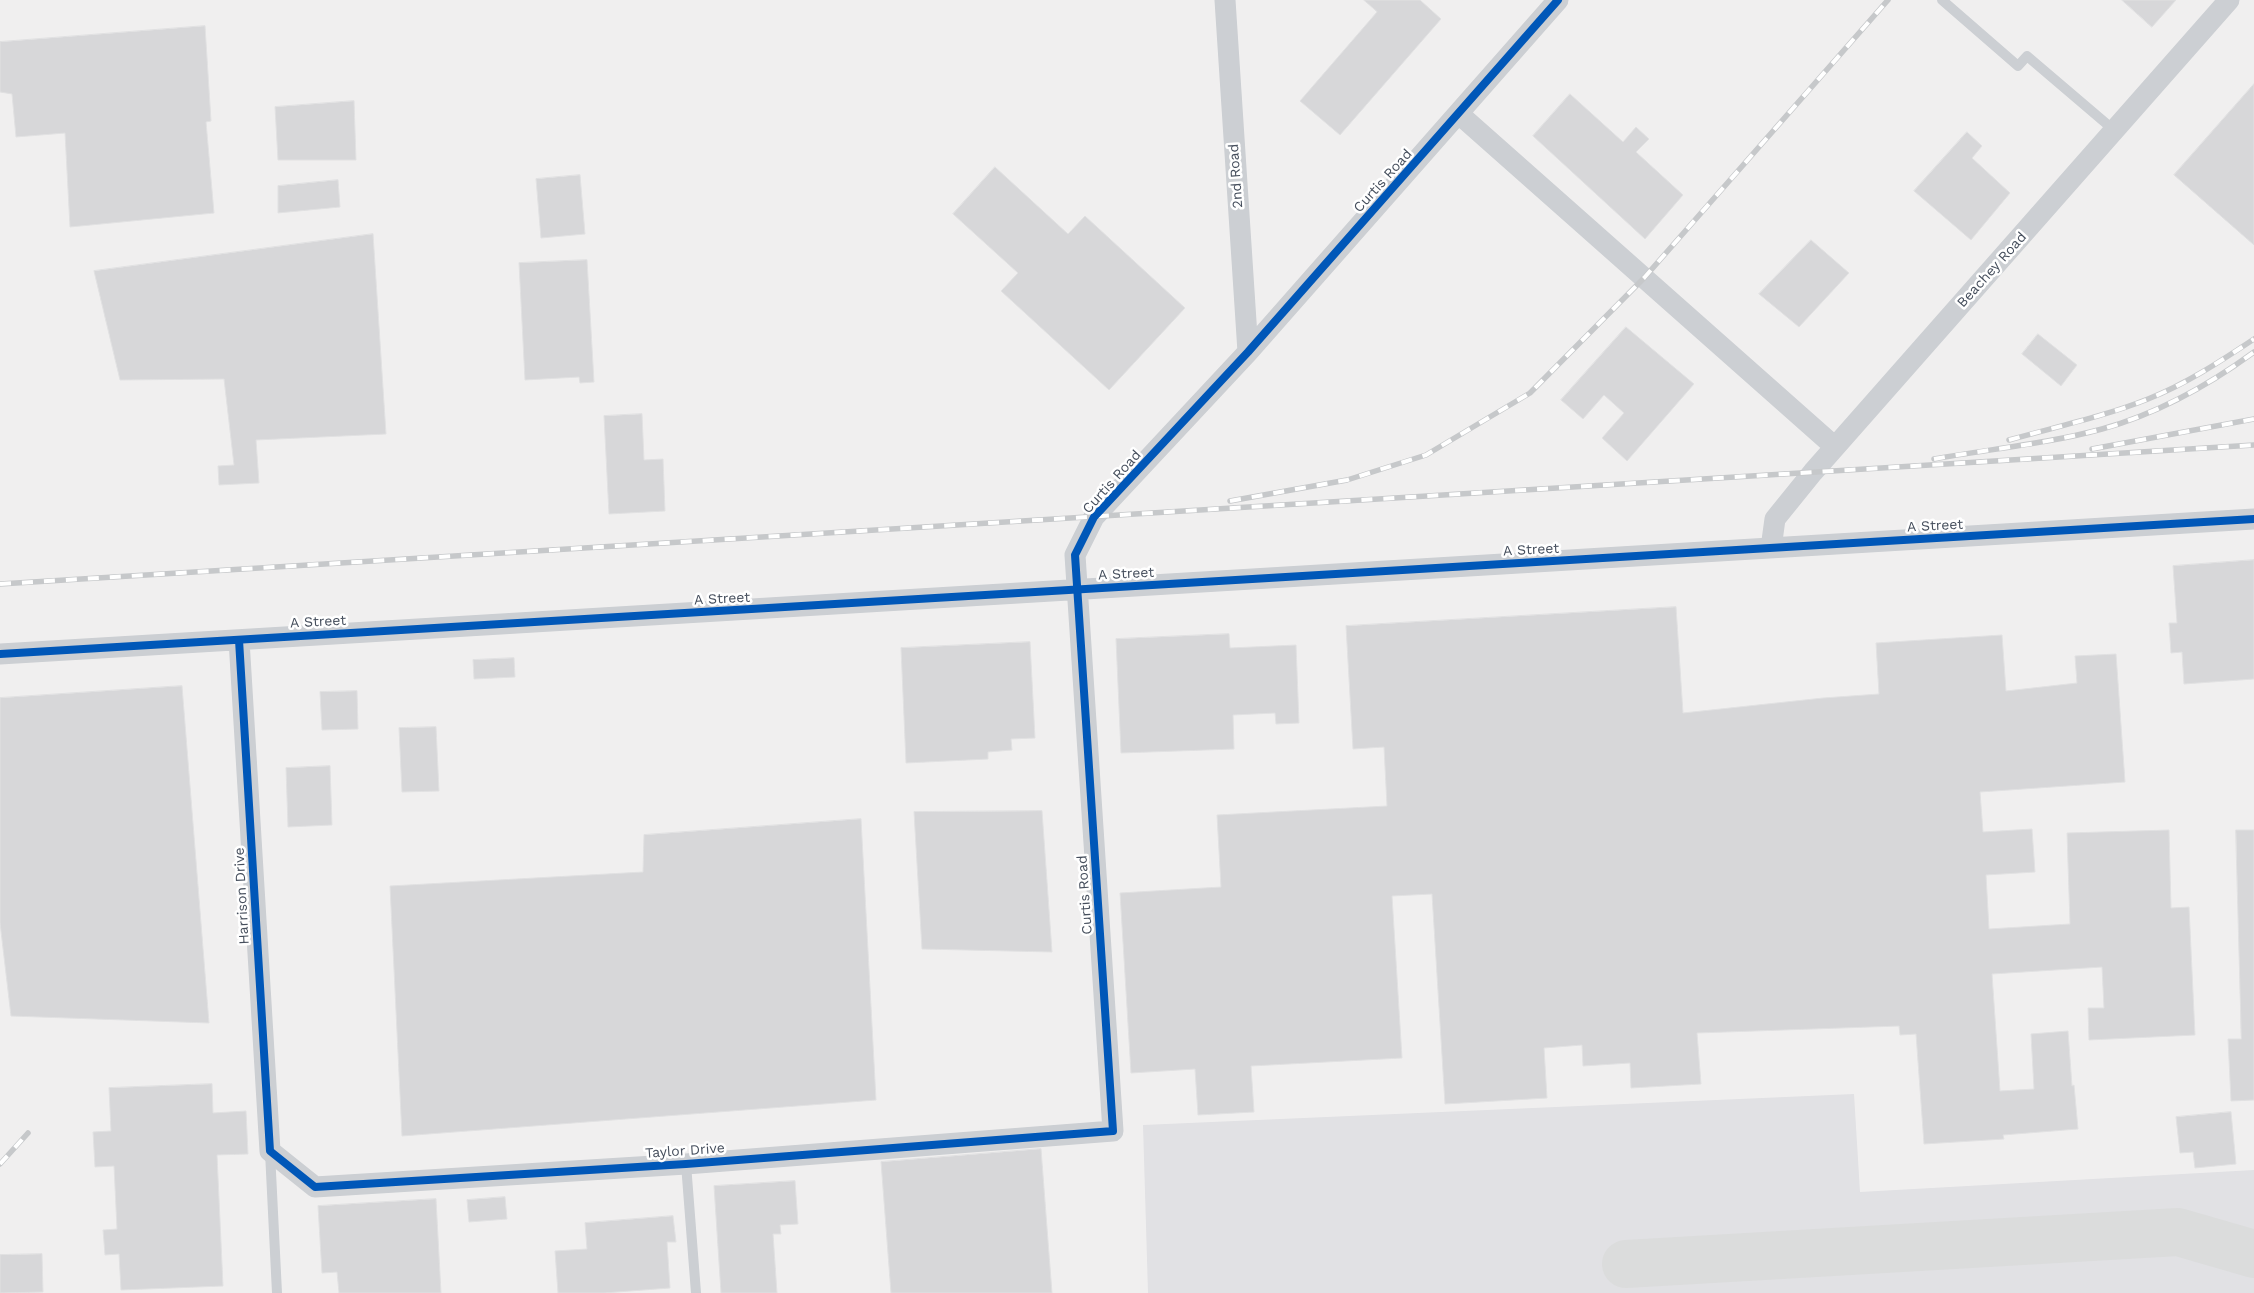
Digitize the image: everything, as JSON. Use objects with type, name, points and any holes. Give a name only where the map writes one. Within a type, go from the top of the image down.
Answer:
[{"type":"street","name":"2nd Road","points":[[1225,0],[1248,352]]},
{"type":"street","name":"Curtis Road","points":[[1113,1130],[1075,555],[1094,517],[1248,352],[1558,0]]},
{"type":"street","name":"Beachey Road","points":[[1771,548],[1775,519],[1835,447],[2229,0]]},
{"type":"street","points":[[1459,114],[1835,447]]},
{"type":"street","name":"A Street","points":[[0,654],[2254,519]]},
{"type":"street","name":"Harrison Drive","points":[[240,640],[270,1151]]},
{"type":"street","name":"Taylor Drive","points":[[270,1151],[315,1187],[686,1164],[1113,1130]]},
{"type":"lane","points":[[1942,0],[2018,66],[2027,56],[2115,131]]},
{"type":"lane","points":[[270,1151],[277,1293]]},
{"type":"lane","points":[[686,1164],[696,1293]]},
{"type":"shaded area","points":[[1854,1094],[1860,1192],[2254,1170],[2254,1293],[1148,1293],[1143,1125]]},
{"type":"building","points":[[1364,0],[1420,0],[1441,19],[1340,135],[1300,101],[1377,12]]},
{"type":"building","points":[[2122,0],[2176,0],[2152,27]]},
{"type":"building","points":[[205,26],[211,121],[206,122],[214,213],[70,227],[65,133],[16,137],[12,94],[0,92],[0,42]]},
{"type":"building","points":[[2254,84],[2254,245],[2174,175]]},
{"type":"building","points":[[1570,94],[1623,142],[1636,127],[1649,139],[1636,152],[1683,195],[1645,239],[1533,136]]},
{"type":"building","points":[[354,101],[356,160],[278,160],[275,107]]},
{"type":"building","points":[[1967,132],[1982,146],[1972,158],[2010,193],[1971,240],[1914,191]]},
{"type":"building","points":[[995,167],[1068,234],[1085,216],[1185,308],[1109,390],[1001,291],[1018,273],[953,214]]},
{"type":"building","points":[[580,175],[585,234],[541,238],[536,179]]},
{"type":"building","points":[[338,180],[340,207],[278,213],[278,186]]},
{"type":"building","points":[[373,234],[386,434],[256,440],[259,483],[219,485],[218,466],[234,465],[224,379],[120,380],[94,271]]},
{"type":"building","points":[[1811,240],[1849,273],[1799,327],[1759,294]]},
{"type":"building","points":[[587,260],[594,382],[580,383],[579,377],[525,380],[519,263]]},
{"type":"building","points":[[1626,327],[1694,384],[1627,461],[1602,438],[1624,413],[1604,395],[1583,419],[1561,400]]},
{"type":"building","points":[[2038,334],[2077,365],[2061,386],[2022,354]]},
{"type":"building","points":[[642,414],[644,460],[663,459],[665,511],[609,514],[604,416]]},
{"type":"building","points":[[2254,560],[2254,679],[2184,684],[2182,652],[2171,653],[2169,623],[2177,623],[2173,566]]},
{"type":"building","points":[[1676,607],[1683,713],[1879,694],[1876,643],[2002,635],[2006,691],[2077,683],[2075,656],[2116,654],[2125,782],[1980,792],[1983,832],[2032,829],[2035,872],[1986,875],[1989,929],[2070,924],[2067,833],[2169,830],[2171,908],[2189,907],[2195,1035],[2089,1040],[2088,1008],[2104,1008],[2102,967],[1992,974],[2000,1091],[2034,1089],[2031,1034],[2068,1031],[2072,1086],[2074,1085],[2078,1129],[2003,1135],[2004,1139],[1924,1144],[1916,1034],[1900,1035],[1899,1026],[1697,1033],[1701,1084],[1631,1088],[1630,1063],[1583,1066],[1582,1045],[1544,1048],[1547,1098],[1445,1104],[1432,894],[1392,896],[1402,1058],[1251,1066],[1254,1112],[1198,1115],[1195,1069],[1131,1073],[1120,893],[1221,887],[1217,815],[1387,806],[1384,747],[1353,749],[1346,626]]},
{"type":"building","points":[[1229,634],[1230,648],[1296,645],[1299,723],[1276,724],[1275,713],[1233,715],[1234,749],[1121,753],[1116,639]]},
{"type":"building","points":[[1030,642],[1035,738],[1011,739],[1012,750],[988,752],[988,759],[906,763],[901,648]]},
{"type":"building","points":[[514,658],[515,677],[474,679],[473,660]]},
{"type":"building","points":[[182,686],[209,1023],[11,1016],[0,923],[0,698]]},
{"type":"building","points":[[357,691],[358,729],[322,730],[320,692]]},
{"type":"building","points":[[436,727],[439,791],[402,792],[399,728]]},
{"type":"building","points":[[330,766],[332,825],[288,827],[286,768]]},
{"type":"building","points":[[1042,811],[1052,952],[922,949],[914,812]]},
{"type":"building","points":[[861,819],[876,1100],[402,1136],[390,886],[643,872],[644,835]]},
{"type":"building","points":[[2236,830],[2254,830],[2254,1100],[2231,1101],[2228,1039],[2241,1039]]},
{"type":"building","points":[[212,1084],[213,1113],[246,1111],[248,1154],[217,1155],[223,1286],[121,1290],[119,1254],[105,1255],[103,1230],[117,1229],[114,1166],[95,1167],[93,1132],[111,1131],[109,1088]]},
{"type":"building","points":[[2231,1112],[2236,1164],[2195,1168],[2193,1152],[2180,1153],[2176,1117]]},
{"type":"building","points":[[1041,1149],[1052,1293],[891,1293],[881,1162]]},
{"type":"building","points":[[795,1181],[798,1224],[780,1225],[781,1234],[773,1234],[777,1293],[721,1293],[714,1186]]},
{"type":"building","points":[[505,1197],[507,1219],[469,1222],[467,1200]]},
{"type":"building","points":[[436,1199],[441,1293],[339,1293],[337,1272],[322,1273],[318,1206]]},
{"type":"building","points":[[673,1216],[676,1242],[667,1242],[670,1288],[604,1293],[558,1293],[555,1251],[587,1249],[585,1223]]},
{"type":"building","points":[[42,1254],[43,1292],[0,1293],[0,1255]]},
{"type":"taxiway","points":[[1626,1264],[2178,1232],[2254,1254]]},
{"type":"railway","points":[[1230,501],[1347,480],[1426,455],[1530,393],[1644,278],[1888,0]]},
{"type":"railway","points":[[2009,440],[2096,416],[2148,399],[2190,379],[2254,339]]},
{"type":"railway","points":[[1934,459],[2060,439],[2122,423],[2162,407],[2200,387],[2254,352]]},
{"type":"railway","points":[[2092,449],[2254,419]]},
{"type":"railway","points":[[0,584],[2254,445]]},
{"type":"railway","points":[[0,1164],[28,1133]]},
{"type":"cycle path","points":[[239,640],[270,1151],[315,1187],[686,1164],[1113,1131],[1075,555],[1094,517],[1248,352],[1558,0]]},
{"type":"cycle path","points":[[0,654],[2254,519]]}]
